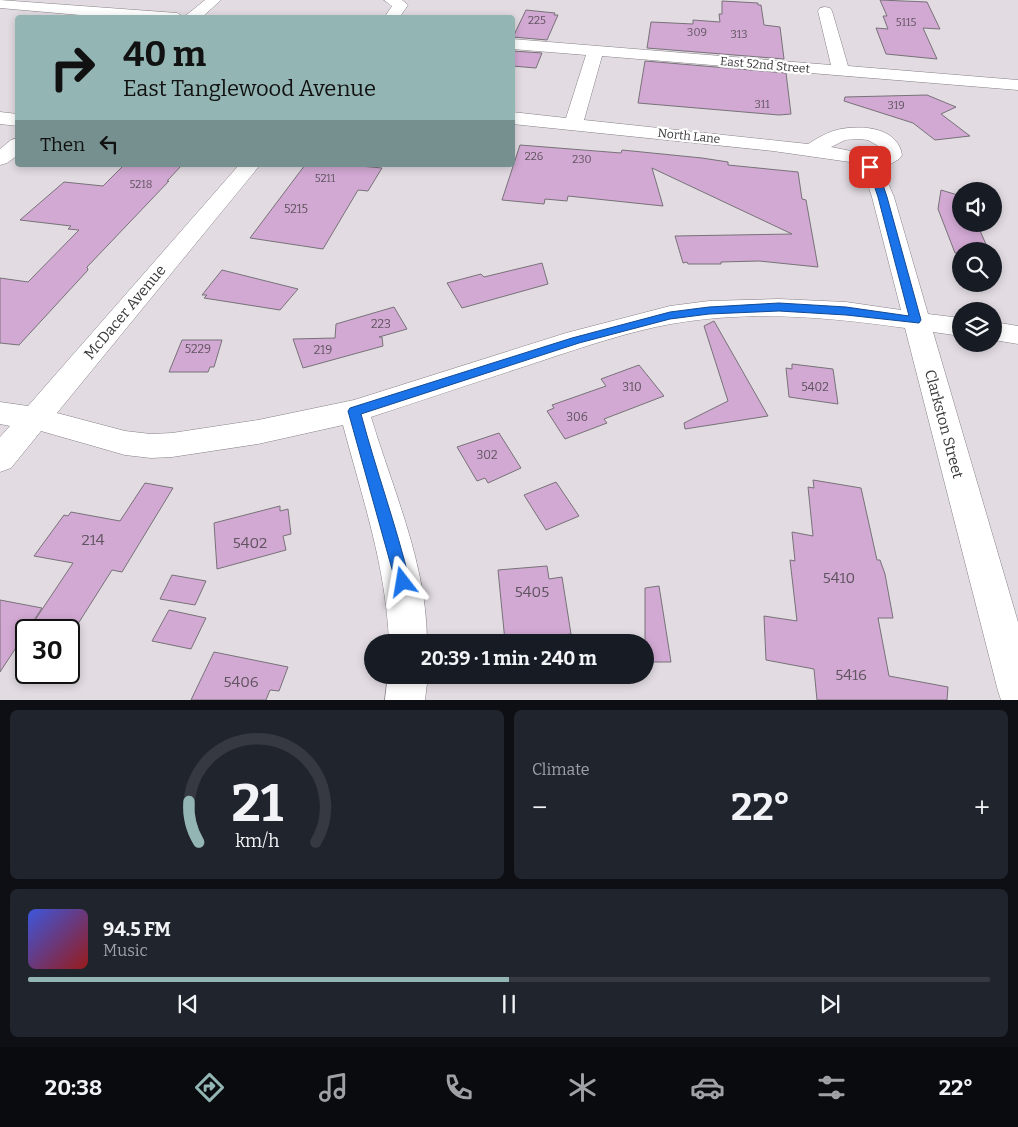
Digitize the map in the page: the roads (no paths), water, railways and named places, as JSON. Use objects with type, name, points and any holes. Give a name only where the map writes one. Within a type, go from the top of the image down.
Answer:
[{"type":"street","points":[[80,10],[95,0]]},
{"type":"street","points":[[195,15],[214,0]]},
{"type":"street","points":[[391,0],[401,5],[393,15]]},
{"type":"street","points":[[0,4],[141,15]]},
{"type":"street","points":[[826,11],[841,71]]},
{"type":"street","name":"East 52nd Street","points":[[515,44],[1018,85]]},
{"type":"street","points":[[573,124],[595,51]]},
{"type":"street","points":[[0,118],[15,120]]},
{"type":"street","name":"North Lane","points":[[515,118],[812,150],[867,163]]},
{"type":"street","points":[[812,150],[844,134],[854,133],[874,136],[890,145],[893,150],[892,155],[867,163]]},
{"type":"street","points":[[0,158],[15,146]]},
{"type":"street","name":"Clarkston Street","points":[[867,163],[874,173],[883,197],[1018,691]]},
{"type":"street","name":"McDacer Avenue","points":[[0,459],[248,167]]},
{"type":"street","points":[[0,413],[34,418],[125,443],[158,446],[210,441],[354,411],[576,340],[670,316],[709,310],[779,307],[846,311],[952,326]]},
{"type":"street","points":[[1002,332],[1018,335]]},
{"type":"street","points":[[354,411],[366,457],[393,541],[403,582],[408,634]]},
{"type":"street","points":[[405,700],[407,684]]}]
